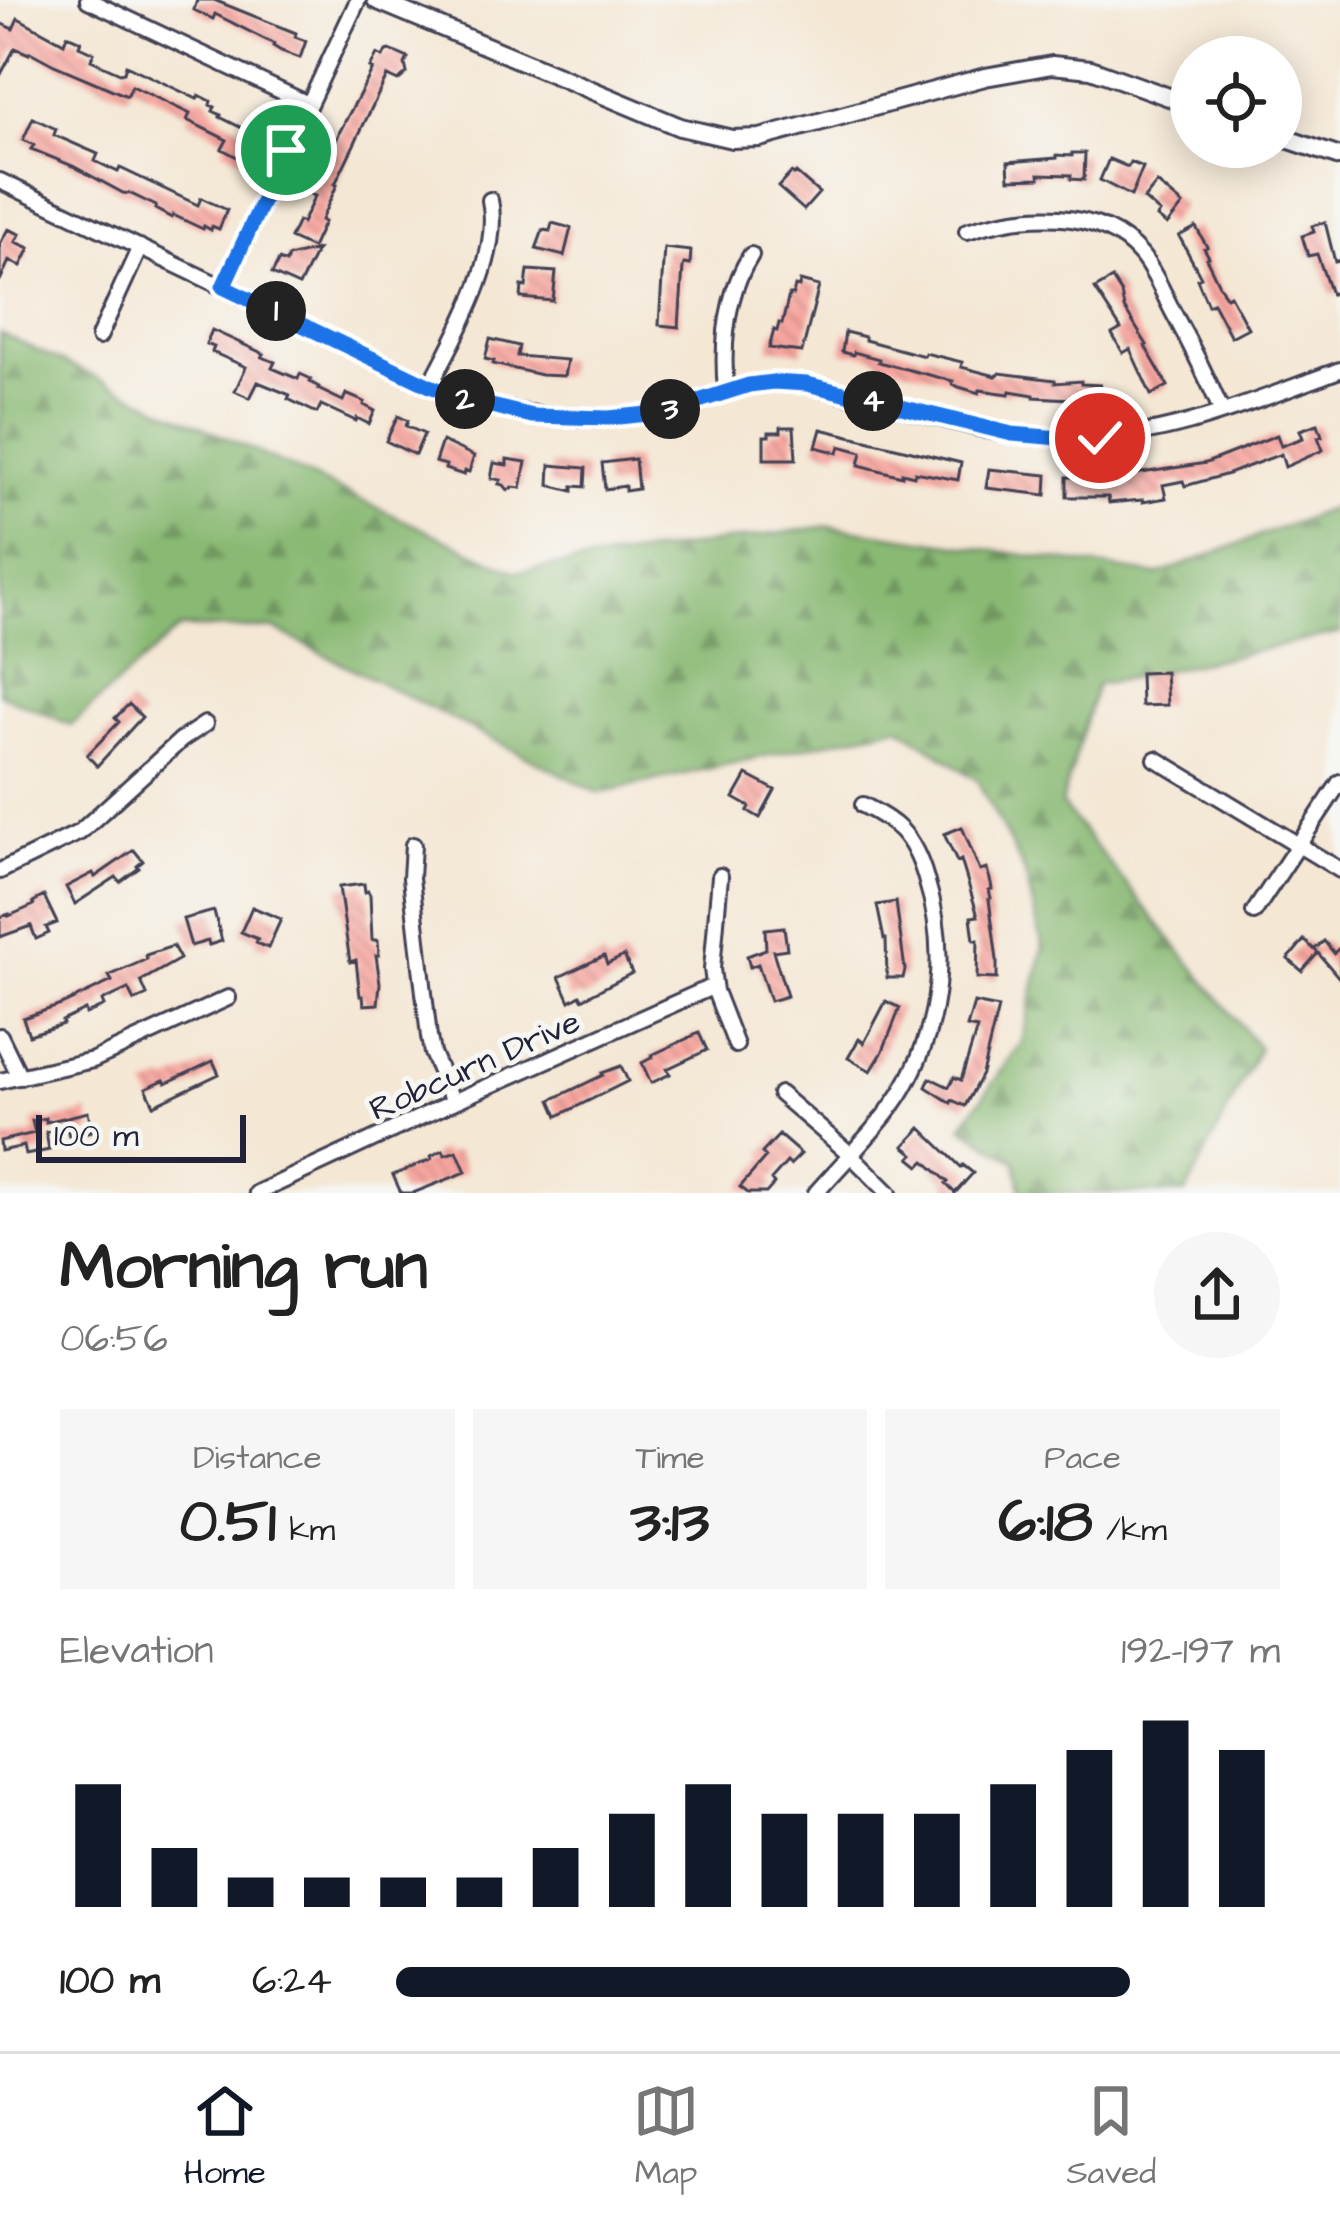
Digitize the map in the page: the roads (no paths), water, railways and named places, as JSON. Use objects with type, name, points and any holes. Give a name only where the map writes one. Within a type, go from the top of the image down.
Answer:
[{"type":"main road","points":[[376,0],[680,127],[732,139],[781,134],[986,77],[1052,65],[1091,70],[1170,98]]},
{"type":"main road","points":[[1302,144],[1340,158]]},
{"type":"street","points":[[88,0],[308,104]]},
{"type":"street","points":[[223,287],[358,0]]},
{"type":"street","points":[[0,181],[430,386],[500,410],[571,419],[647,414],[773,382],[807,384],[986,430],[1060,438],[1139,434],[1201,419],[1340,370]]},
{"type":"street","points":[[430,386],[481,274],[492,237],[490,200]]},
{"type":"street","points":[[967,231],[1014,220],[1053,218],[1079,220],[1120,237],[1140,254],[1156,278],[1222,412]]},
{"type":"street","points":[[99,338],[140,248]]},
{"type":"street","points":[[726,392],[724,340],[733,299],[751,255]]},
{"type":"street","points":[[0,871],[80,832],[181,740],[206,724]]},
{"type":"street","points":[[1156,759],[1340,870]]},
{"type":"street","points":[[1255,912],[1340,782]]},
{"type":"street","points":[[816,1193],[899,1096],[921,1053],[940,956],[935,911],[913,846],[896,825],[863,805]]},
{"type":"street","points":[[413,845],[411,878],[429,1036],[453,1102]]},
{"type":"street","points":[[721,876],[712,969],[736,1045]]},
{"type":"street","name":"Robcurn Drive","points":[[257,1193],[714,986]]},
{"type":"street","points":[[0,1081],[93,1060],[228,998]]},
{"type":"street","points":[[0,1036],[20,1077]]},
{"type":"street","points":[[780,1094],[889,1193]]}]
